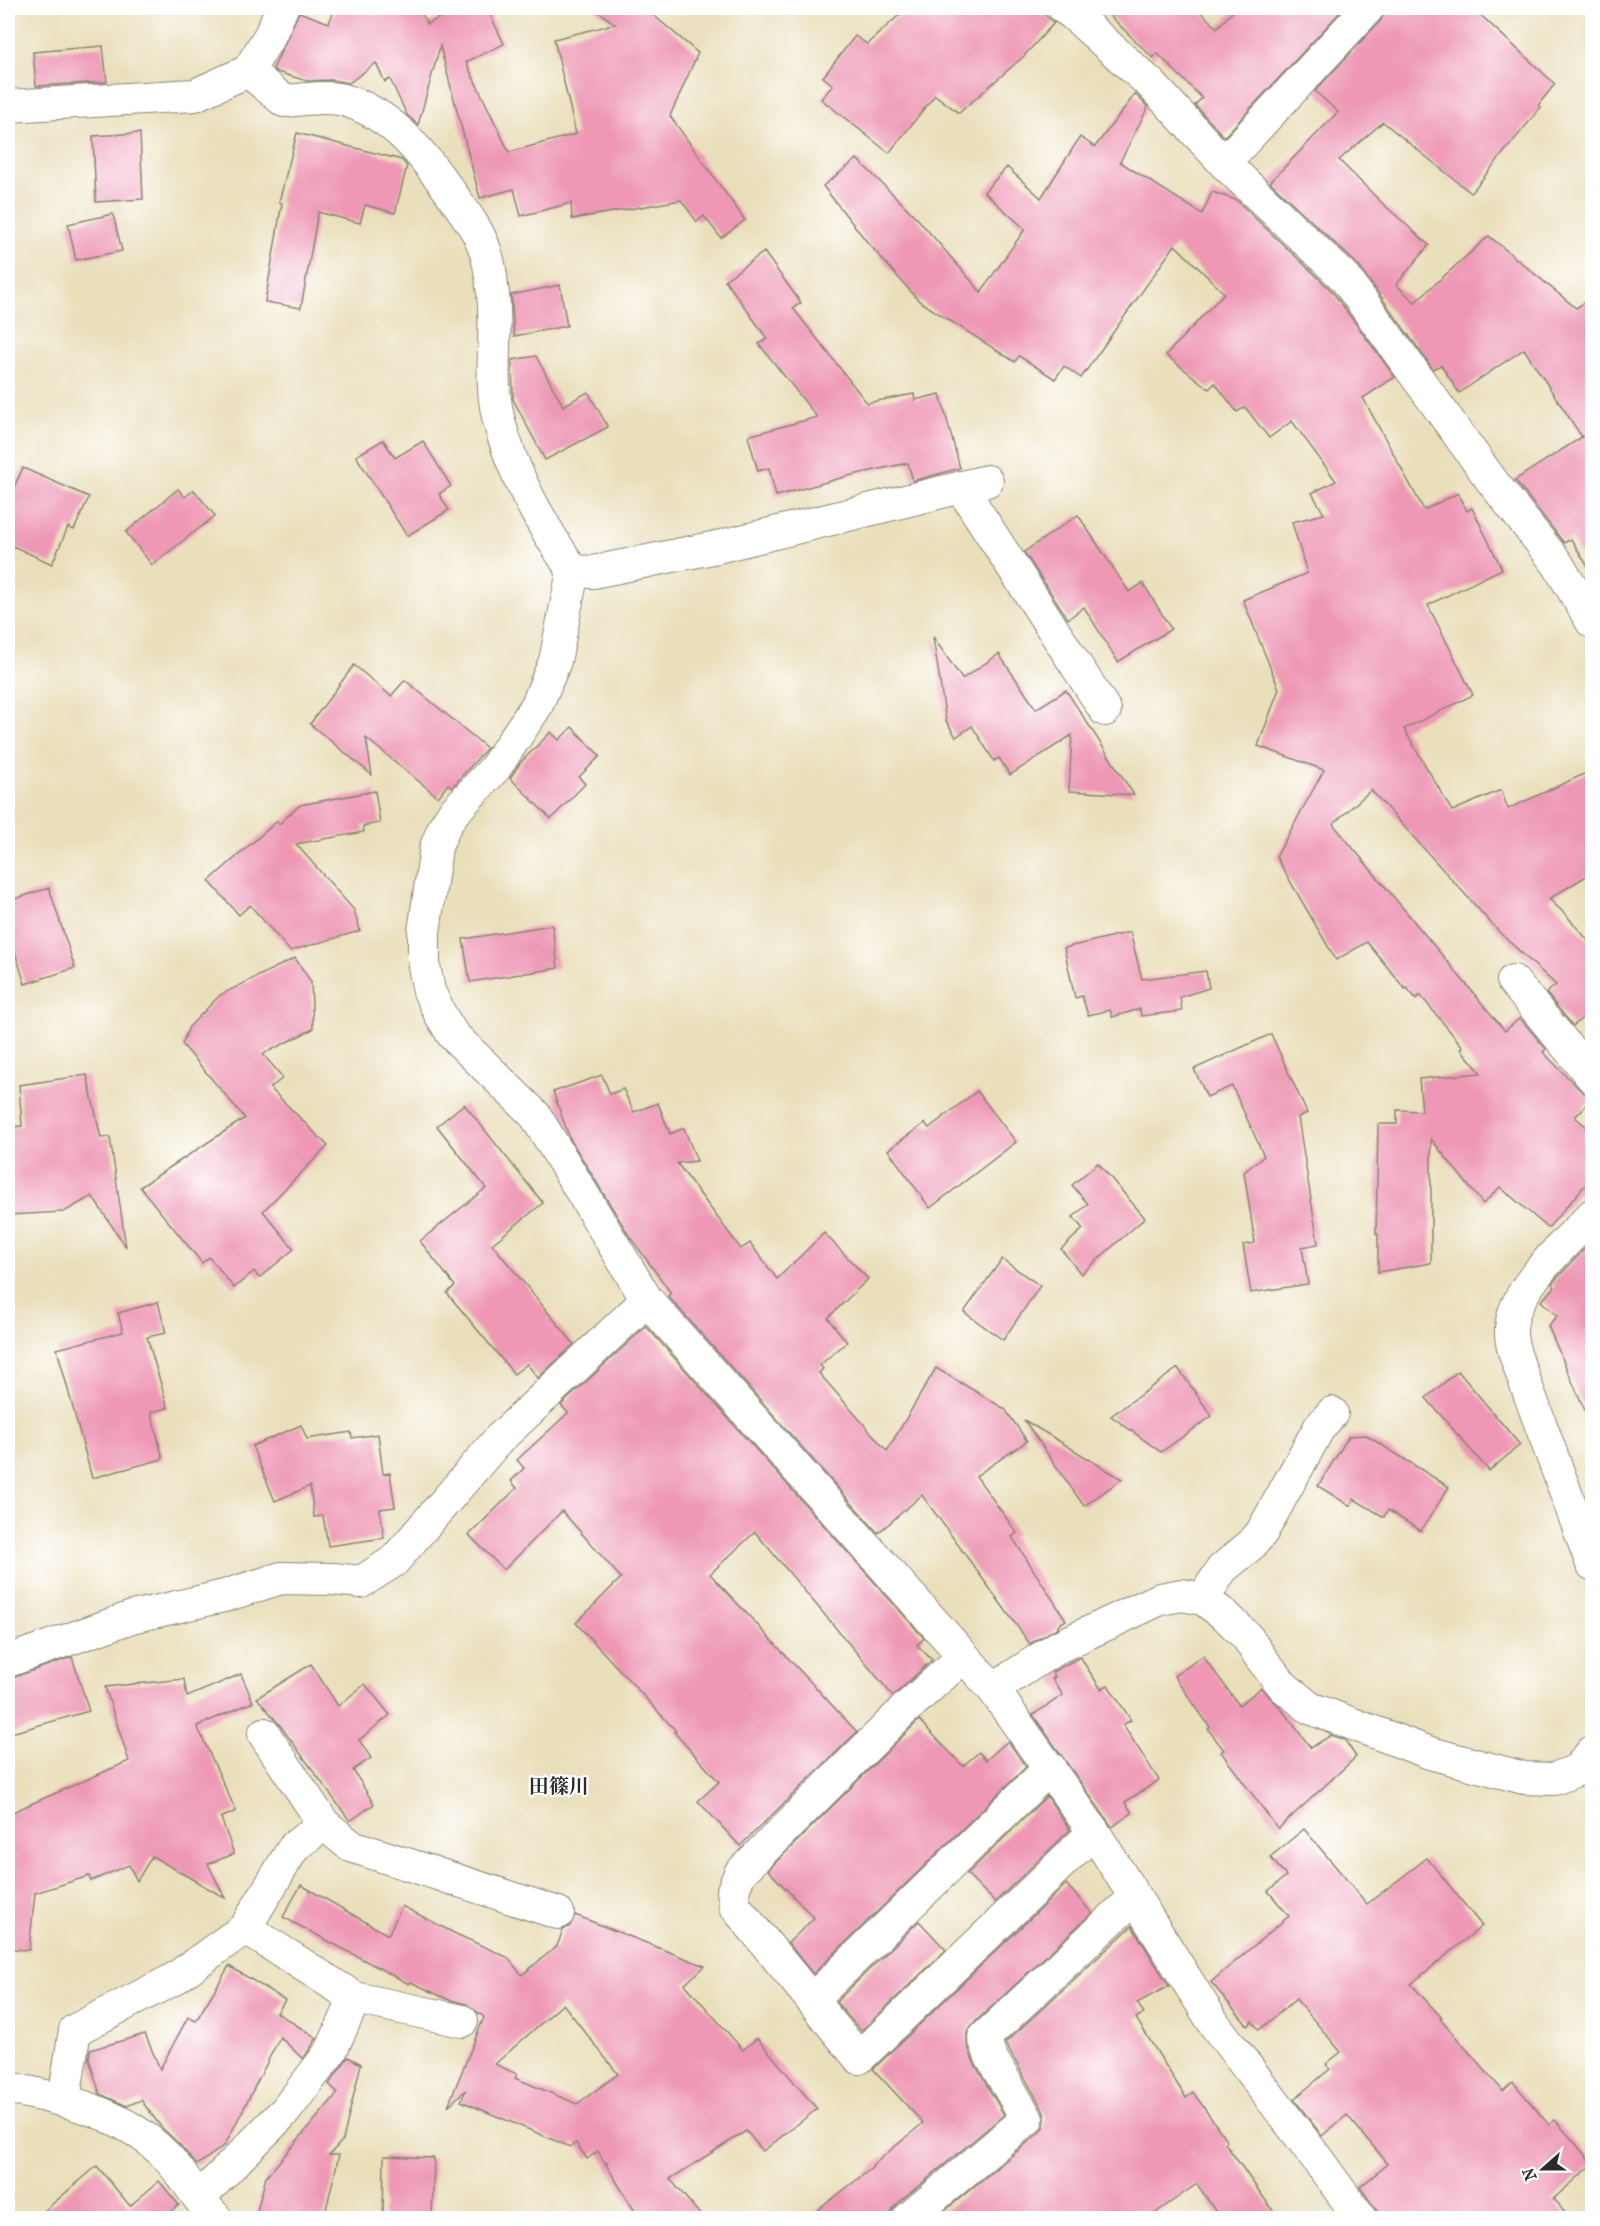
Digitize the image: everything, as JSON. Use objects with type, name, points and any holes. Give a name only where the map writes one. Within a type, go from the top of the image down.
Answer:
[{"type":"street","points":[[8,106],[195,95],[248,71],[270,35],[282,8]]},
{"type":"street","points":[[1064,8],[1152,85],[1224,163],[1345,278],[1492,481],[1557,563],[1593,622]]},
{"type":"street","points":[[1224,163],[1368,8]]},
{"type":"street","points":[[248,71],[284,101],[321,98],[345,100],[375,112],[402,134],[427,160],[471,221],[485,250],[493,288],[494,390],[498,416],[508,452],[547,533],[573,571],[555,661],[537,705],[495,768],[453,813],[436,847],[424,932],[424,966],[429,990],[440,1014],[453,1035],[535,1115],[647,1300],[993,1689],[1094,1832],[1215,2025],[1360,2218]]},
{"type":"street","points":[[573,571],[592,572],[717,547],[974,484],[1105,710]]},
{"type":"street","points":[[1513,981],[1593,1077]]},
{"type":"street","points":[[1593,1215],[1527,1284],[1511,1329],[1514,1351],[1522,1374],[1593,1564]]},
{"type":"street","points":[[8,1661],[132,1617],[224,1596],[281,1578],[361,1582],[394,1561],[499,1439],[647,1300]]},
{"type":"street","points":[[1203,1599],[1222,1569],[1252,1544],[1262,1532],[1319,1428],[1332,1413]]},
{"type":"street","points":[[993,1689],[1058,1647],[1160,1599],[1182,1595],[1203,1599],[1226,1616],[1247,1637],[1284,1687],[1310,1708],[1430,1753],[1524,1778],[1554,1779],[1577,1770],[1593,1752]]},
{"type":"street","points":[[963,1657],[904,1710],[740,1873],[733,1890],[735,1906],[859,2058],[1094,1832]]},
{"type":"street","points":[[264,1734],[324,1824],[351,1846],[558,1913]]},
{"type":"street","points":[[812,2000],[1050,1768]]},
{"type":"street","points":[[64,2100],[75,2030],[174,1979],[245,1928],[294,1847],[324,1824]]},
{"type":"street","points":[[909,2218],[1027,2118],[991,2057],[984,2038],[1134,1898]]},
{"type":"street","points":[[245,1928],[355,1998],[462,2021]]},
{"type":"street","points":[[8,2088],[64,2100],[134,2130],[166,2156],[208,2208],[331,2051],[355,1998]]},
{"type":"building","points":[[335,8],[419,8],[427,24],[460,8],[487,8],[504,44],[466,62],[509,152],[576,134],[554,39],[615,24],[594,8],[645,8],[698,53],[670,116],[745,220],[721,238],[704,216],[697,222],[681,200],[572,219],[571,203],[521,216],[514,189],[480,198],[440,46],[418,125],[407,115],[390,79],[385,82],[376,63],[349,83],[332,80],[307,81],[273,69],[299,12],[329,23]]},
{"type":"building","points":[[907,8],[1037,8],[1054,23],[1024,56],[959,113],[935,95],[889,153],[821,99],[833,85],[823,77],[855,36],[867,44]]},
{"type":"building","points":[[1102,8],[1197,8],[1217,28],[1236,8],[1344,8],[1224,137],[1195,105],[1202,98],[1157,53],[1153,58]]},
{"type":"building","points":[[1385,8],[1473,8],[1555,84],[1538,105],[1541,107],[1471,193],[1383,122],[1339,160],[1429,245],[1396,285],[1415,302],[1489,236],[1576,308],[1593,297],[1593,575],[1571,539],[1564,543],[1515,480],[1582,437],[1524,349],[1459,393],[1441,365],[1433,369],[1358,265],[1270,182],[1338,112],[1315,91],[1381,20]]},
{"type":"building","points":[[103,46],[107,82],[36,86],[33,52]]},
{"type":"building","points":[[1135,94],[1148,107],[1120,162],[1202,214],[1212,192],[1236,200],[1331,290],[1395,377],[1363,398],[1424,510],[1458,493],[1467,511],[1472,508],[1502,569],[1428,605],[1473,695],[1404,729],[1452,811],[1501,790],[1508,809],[1593,770],[1593,872],[1549,899],[1593,946],[1593,1019],[1587,1014],[1573,1026],[1546,993],[1556,985],[1500,933],[1371,790],[1333,824],[1505,1031],[1520,1018],[1546,1049],[1543,1052],[1592,1099],[1575,1117],[1593,1132],[1593,1176],[1548,1228],[1500,1187],[1483,1204],[1431,1139],[1431,1263],[1378,1272],[1378,1234],[1376,1234],[1378,1124],[1397,1124],[1397,1110],[1422,1111],[1419,1079],[1481,1073],[1461,1049],[1463,1047],[1420,995],[1416,999],[1407,988],[1405,989],[1367,942],[1336,960],[1276,857],[1324,770],[1258,746],[1279,689],[1243,600],[1307,573],[1292,522],[1324,514],[1312,493],[1336,481],[1292,421],[1269,438],[1245,407],[1237,412],[1215,383],[1209,389],[1166,355],[1224,293],[1175,245],[1081,378],[1064,366],[1055,379],[1019,356],[1015,362],[919,301],[868,243],[823,186],[857,159],[916,217],[981,292],[1025,229],[984,192],[1007,167],[1041,198],[1080,137],[1095,147]]},
{"type":"building","points":[[140,133],[143,199],[96,202],[93,136]]},
{"type":"building","points":[[297,133],[402,160],[407,166],[395,213],[365,205],[360,223],[318,212],[301,308],[265,302],[282,203],[279,202]]},
{"type":"building","points":[[113,214],[122,251],[76,260],[68,224]]},
{"type":"building","points":[[764,252],[801,303],[793,308],[867,403],[914,394],[915,400],[940,394],[960,468],[913,481],[908,463],[848,476],[776,496],[769,468],[758,471],[748,436],[817,417],[759,344],[767,338],[725,280]]},
{"type":"building","points":[[560,285],[567,326],[514,336],[511,295]]},
{"type":"building","points":[[536,356],[563,406],[588,392],[608,427],[545,460],[513,399],[512,360]]},
{"type":"building","points":[[383,440],[395,458],[423,441],[451,486],[439,494],[449,510],[407,536],[356,456]]},
{"type":"building","points":[[23,468],[89,497],[74,530],[68,527],[52,564],[8,544],[8,500]]},
{"type":"building","points":[[178,489],[185,497],[194,490],[215,516],[152,565],[126,532]]},
{"type":"building","points":[[1078,515],[1129,592],[1143,583],[1171,629],[1118,662],[1084,607],[1068,619],[1024,552]]},
{"type":"building","points":[[933,637],[962,679],[999,654],[1036,709],[1066,690],[1134,795],[1069,791],[1072,735],[1010,775],[999,758],[994,761],[972,726],[956,737],[946,721]]},
{"type":"building","points":[[354,665],[391,696],[405,680],[487,748],[452,787],[448,784],[438,797],[366,738],[372,775],[310,724]]},
{"type":"building","points":[[572,727],[600,756],[579,777],[585,784],[551,819],[510,778],[521,762],[551,732],[559,740]]},
{"type":"building","points":[[375,791],[380,823],[363,826],[364,832],[296,844],[354,910],[360,931],[290,951],[250,905],[239,915],[209,881],[277,821],[279,824],[300,805]]},
{"type":"building","points":[[49,888],[75,968],[25,984],[8,930],[8,901]]},
{"type":"building","points":[[552,925],[558,968],[470,982],[463,939]]},
{"type":"building","points":[[1130,932],[1142,979],[1206,971],[1209,988],[1180,997],[1182,1011],[1141,1016],[1140,1009],[1112,1017],[1110,1010],[1088,1015],[1082,996],[1075,998],[1064,948]]},
{"type":"building","points":[[295,958],[311,982],[313,1029],[263,1054],[283,1078],[270,1088],[328,1146],[263,1211],[294,1249],[259,1278],[254,1271],[234,1288],[209,1257],[202,1263],[140,1187],[245,1118],[182,1044],[189,1027],[220,995]]},
{"type":"building","points":[[1271,1034],[1307,1113],[1298,1117],[1318,1244],[1302,1247],[1308,1284],[1251,1293],[1243,1245],[1255,1243],[1244,1172],[1264,1156],[1232,1086],[1207,1097],[1194,1069]]},
{"type":"building","points":[[87,1075],[101,1138],[110,1137],[126,1247],[92,1196],[64,1212],[8,1215],[10,1127],[22,1126],[19,1085]]},
{"type":"building","points":[[602,1075],[610,1094],[623,1089],[634,1112],[658,1103],[670,1134],[684,1128],[697,1161],[677,1163],[741,1249],[750,1243],[777,1279],[824,1233],[868,1279],[828,1318],[847,1342],[820,1365],[823,1369],[819,1373],[887,1451],[936,1368],[1005,1409],[1027,1441],[976,1476],[1017,1533],[1012,1537],[1066,1620],[1058,1625],[1059,1627],[1030,1644],[922,1495],[878,1533],[668,1296],[671,1293],[630,1237],[570,1139],[553,1092]]},
{"type":"building","points":[[977,1091],[1016,1142],[930,1208],[888,1150],[925,1123],[929,1128]]},
{"type":"building","points":[[464,1104],[543,1203],[492,1244],[574,1344],[538,1378],[527,1364],[514,1374],[447,1293],[455,1286],[420,1241],[486,1188],[437,1126]]},
{"type":"building","points":[[1098,1163],[1145,1218],[1081,1274],[1061,1249],[1083,1229],[1073,1217],[1088,1204],[1072,1185]]},
{"type":"building","points":[[1593,1240],[1593,1429],[1548,1326],[1557,1316],[1541,1301],[1555,1287],[1552,1284],[1556,1279]]},
{"type":"building","points":[[1002,1259],[1040,1286],[1003,1340],[964,1312]]},
{"type":"building","points":[[158,1302],[166,1333],[147,1337],[168,1408],[151,1412],[163,1459],[92,1478],[57,1349],[123,1332],[118,1313]]},
{"type":"building","points":[[646,1326],[924,1638],[917,1645],[932,1660],[893,1696],[755,1532],[710,1574],[857,1732],[740,1846],[698,1801],[719,1782],[674,1732],[676,1731],[576,1623],[621,1578],[562,1511],[504,1570],[469,1535],[517,1488],[511,1481],[524,1468],[517,1460],[568,1413],[561,1405]]},
{"type":"building","points":[[1178,1368],[1212,1416],[1161,1452],[1111,1416]]},
{"type":"building","points":[[1458,1371],[1520,1445],[1489,1471],[1426,1398]]},
{"type":"building","points":[[1024,1420],[1122,1479],[1084,1506]]},
{"type":"building","points":[[301,1425],[307,1439],[351,1432],[352,1438],[378,1434],[383,1474],[390,1473],[395,1507],[380,1509],[384,1538],[328,1546],[323,1516],[314,1517],[310,1486],[275,1501],[252,1446]]},
{"type":"building","points":[[1366,1435],[1449,1487],[1421,1531],[1388,1510],[1384,1517],[1354,1499],[1350,1506],[1318,1486],[1349,1436]]},
{"type":"building","points":[[1203,1656],[1239,1705],[1261,1688],[1279,1706],[1311,1748],[1331,1735],[1345,1740],[1356,1757],[1278,1829],[1221,1752],[1224,1750],[1208,1729],[1210,1727],[1174,1676]]},
{"type":"building","points":[[72,1657],[89,1711],[8,1734],[8,1679]]},
{"type":"building","points":[[1080,1657],[1101,1689],[1108,1685],[1131,1720],[1123,1725],[1159,1780],[1125,1802],[1132,1813],[1112,1827],[1033,1715],[1063,1695],[1052,1679],[1055,1677],[1052,1672]]},
{"type":"building","points":[[311,1664],[338,1706],[365,1684],[390,1715],[359,1740],[371,1758],[353,1770],[374,1804],[350,1821],[279,1724],[257,1698]]},
{"type":"building","points":[[241,1674],[253,1702],[197,1726],[236,1811],[221,1818],[234,1854],[208,1864],[225,1898],[152,1856],[137,1881],[129,1865],[91,1881],[89,1876],[35,1893],[29,1950],[8,1949],[8,1814],[129,1761],[105,1687],[184,1679],[187,1697]]},
{"type":"building","points":[[919,1720],[963,1766],[979,1752],[986,1760],[1008,1741],[1026,1767],[813,1974],[788,1943],[814,1918],[768,1870]]},
{"type":"building","points":[[1047,1796],[1070,1830],[995,1902],[967,1874]]},
{"type":"building","points":[[1304,1829],[1367,1904],[1427,1858],[1482,1926],[1411,1984],[1503,2091],[1513,2082],[1549,2125],[1555,2120],[1593,2164],[1553,2199],[1570,2218],[1382,2218],[1360,2187],[1388,2164],[1347,2115],[1322,2136],[1294,2099],[1330,2069],[1326,2064],[1341,2052],[1296,1999],[1259,2030],[1252,2021],[1248,2026],[1211,1982],[1289,1916],[1268,1891],[1286,1876],[1270,1857]]},
{"type":"building","points":[[1066,1884],[1092,1913],[972,2025],[967,2033],[967,2044],[974,2063],[1004,2115],[897,2204],[892,2211],[891,2218],[808,2218],[873,2167],[923,2123],[873,2069]]},
{"type":"building","points":[[301,1885],[388,1935],[402,1906],[507,1957],[522,1975],[557,1946],[563,1930],[570,1926],[575,1915],[705,1966],[685,1984],[743,2050],[757,2038],[817,2109],[763,2151],[746,2131],[670,2179],[703,2218],[639,2218],[605,2163],[608,2163],[604,2162],[598,2151],[587,2159],[576,2143],[570,2147],[461,2101],[466,2090],[448,2106],[484,2017],[466,2004],[447,1999],[411,1982],[409,1984],[283,1917]],"holes":[[[563,2004],[618,2074],[577,2104],[515,2078],[517,2074],[495,2064]]]},
{"type":"building","points":[[919,1921],[946,1950],[861,2031],[836,2002]]},
{"type":"building","points":[[1132,1926],[1169,1986],[1137,2003],[1144,2013],[1136,2018],[1186,2098],[1193,2092],[1227,2141],[1225,2143],[1278,2218],[1220,2218],[1197,2184],[1148,2218],[936,2218],[1039,2133],[1044,2126],[1043,2110],[1005,2043]]},
{"type":"building","points":[[229,1966],[285,2000],[277,2013],[317,2038],[303,2059],[280,2037],[225,2145],[197,2165],[161,2127],[141,2100],[127,2106],[100,2094],[89,2059],[90,2050],[145,2034],[160,2069],[188,2017],[196,2021]]},
{"type":"building","points":[[348,2057],[361,2064],[343,2140],[329,2155],[339,2155],[324,2218],[255,2218],[266,2177],[338,2093],[329,2084]]},
{"type":"building","points":[[384,2156],[434,2158],[432,2218],[383,2218]]},
{"type":"building","points":[[97,2166],[130,2206],[159,2181],[179,2205],[163,2218],[36,2218]]},
{"type":"district","name":"田篠川","points":[[559,1786]]}]
